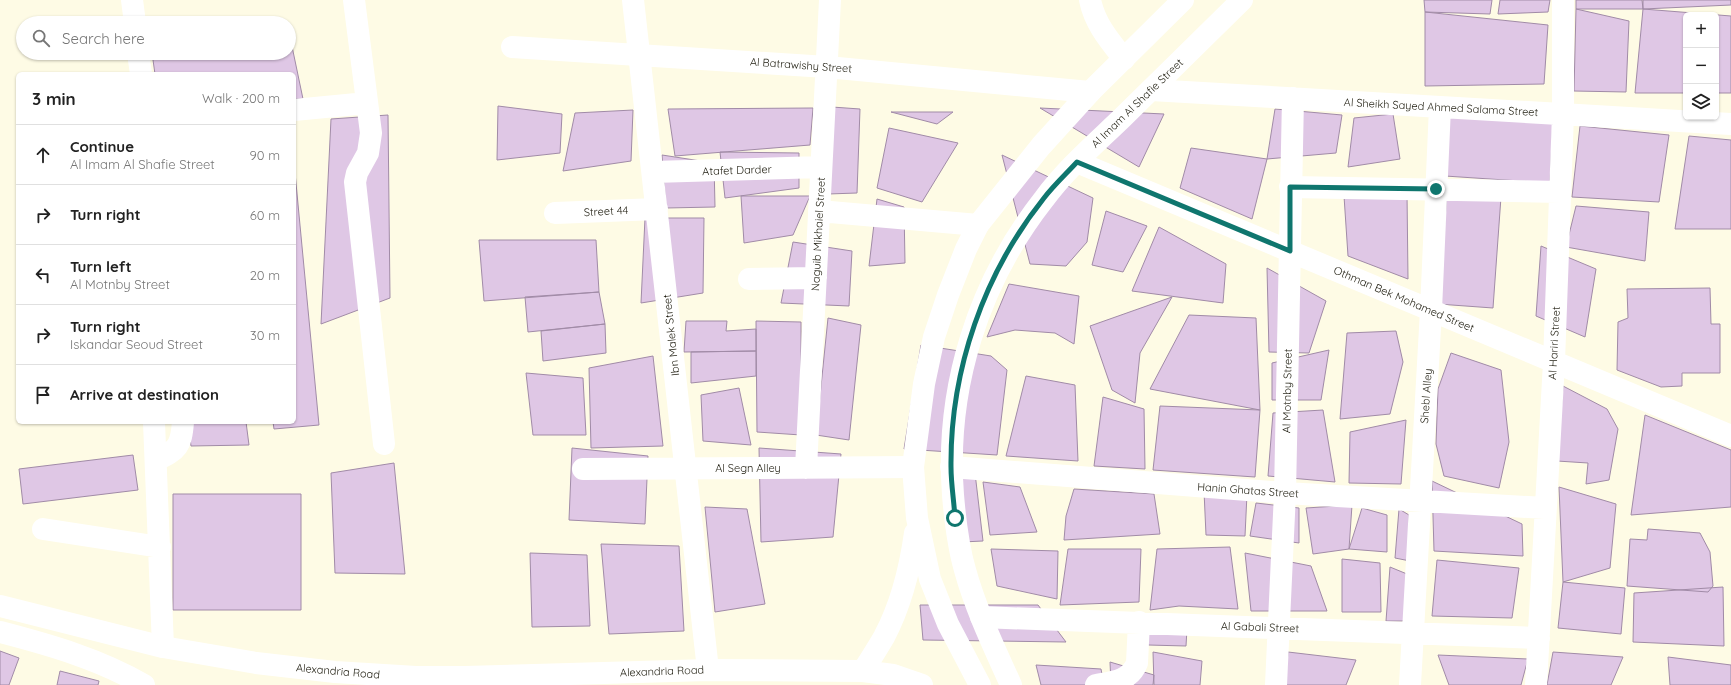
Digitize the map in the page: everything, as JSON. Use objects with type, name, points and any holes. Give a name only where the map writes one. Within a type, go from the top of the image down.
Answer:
[{"type":"street","points":[[132,0],[134,16]]},
{"type":"street","points":[[354,0],[372,133],[368,153],[357,173],[355,182],[384,444]]},
{"type":"street","name":"Ibn Malek Street","points":[[633,0],[708,670]]},
{"type":"street","name":"Naguib Mikhaiel Street","points":[[806,468],[830,0]]},
{"type":"street","points":[[1086,0],[1090,0],[1100,29],[1124,59]]},
{"type":"street","points":[[980,685],[948,624],[930,580],[917,518],[913,467],[924,384],[934,338],[948,295],[966,249],[978,225],[1041,146],[1090,92],[1183,0]]},
{"type":"street","name":"Al Imam Al Shafie Street","points":[[1011,685],[981,617],[964,568],[955,518],[951,467],[953,419],[961,371],[977,318],[993,279],[1016,237],[1044,198],[1077,162],[1242,0]]},
{"type":"street","name":"Al Hariri Street","points":[[1536,685],[1554,362],[1563,114],[1564,0]]},
{"type":"street","name":"Al Batrawishy Street","points":[[512,47],[827,67],[1090,92]]},
{"type":"street","points":[[139,60],[141,72]]},
{"type":"street","name":"Al Sheikh Sayed Ahmed Salama Street","points":[[1151,90],[1731,124]]},
{"type":"street","name":"Al Motnby Street","points":[[1276,685],[1285,493],[1293,98]]},
{"type":"street","points":[[296,110],[368,103]]},
{"type":"street","name":"Shebl Alley","points":[[1410,685],[1431,310],[1440,107]]},
{"type":"street","name":"Othman Bek Mohamed Street","points":[[1077,162],[1731,436]]},
{"type":"street","name":"Atafet Darder","points":[[653,172],[821,168]]},
{"type":"street","points":[[1290,187],[1560,192]]},
{"type":"street","name":"Street 44","points":[[555,214],[657,209]]},
{"type":"street","points":[[819,211],[978,225]]},
{"type":"street","points":[[749,278],[816,278]]},
{"type":"street","points":[[154,424],[163,647]]},
{"type":"street","points":[[156,460],[172,453],[182,439],[183,424]]},
{"type":"street","name":"Al Segn Alley","points":[[583,469],[913,467]]},
{"type":"street","name":"Hanin Ghatas Street","points":[[951,467],[1285,493],[1545,508]]},
{"type":"street","points":[[863,671],[884,636],[901,598],[912,559],[917,518]]},
{"type":"street","points":[[43,529],[160,547]]},
{"type":"street","name":"Alexandria Road","points":[[0,606],[163,647],[256,663],[302,669],[367,674],[465,677],[708,670],[863,671],[893,675],[922,685]]},
{"type":"street","name":"Al Gabali Street","points":[[981,617],[1539,638]]},
{"type":"street","points":[[1096,685],[1126,678],[1135,669],[1137,663],[1139,622]]},
{"type":"street","points":[[0,632],[45,644],[91,659],[144,685]]},
{"type":"street","points":[[286,685],[302,669]]},
{"type":"street","points":[[367,674],[407,685]]},
{"type":"building","points":[[1424,0],[1492,0],[1490,14],[1425,12]]},
{"type":"building","points":[[1500,0],[1550,0],[1548,12],[1498,14]]},
{"type":"building","points":[[1576,0],[1642,0],[1643,9],[1576,9]]},
{"type":"building","points":[[1643,0],[1731,0],[1731,5],[1643,9]]},
{"type":"building","points":[[1576,9],[1629,21],[1626,92],[1574,91]]},
{"type":"building","points":[[1643,9],[1683,12],[1683,93],[1635,93]]},
{"type":"building","points":[[1425,12],[1548,25],[1544,84],[1425,86]]},
{"type":"building","points":[[1719,15],[1731,16],[1731,93],[1719,93]]},
{"type":"building","points":[[153,60],[295,60],[303,99],[296,99],[296,72],[155,72]]},
{"type":"building","points":[[498,106],[562,114],[560,153],[497,160]]},
{"type":"building","points":[[832,107],[860,109],[857,193],[828,194]]},
{"type":"building","points":[[813,108],[810,145],[675,156],[668,109]]},
{"type":"building","points":[[1040,108],[1164,114],[1139,167]]},
{"type":"building","points":[[1275,109],[1342,115],[1336,153],[1267,159]]},
{"type":"building","points":[[633,110],[631,161],[563,171],[575,113]]},
{"type":"building","points":[[891,112],[953,112],[937,124]]},
{"type":"building","points":[[1449,112],[1553,120],[1550,183],[1445,176]]},
{"type":"building","points":[[1393,114],[1400,159],[1348,167],[1354,118]]},
{"type":"building","points":[[388,115],[390,298],[321,324],[331,119]]},
{"type":"building","points":[[1580,126],[1669,135],[1659,202],[1572,197]]},
{"type":"building","points":[[889,128],[958,143],[922,202],[877,188]]},
{"type":"building","points":[[1689,136],[1731,140],[1731,229],[1675,229]]},
{"type":"building","points":[[1191,148],[1267,159],[1252,219],[1180,188]]},
{"type":"building","points":[[720,152],[799,153],[799,188],[725,198]]},
{"type":"building","points":[[662,155],[714,163],[715,207],[666,208]]},
{"type":"building","points":[[1002,155],[1093,198],[1087,242],[1066,266],[1030,264]]},
{"type":"building","points":[[296,183],[319,425],[274,429],[273,424],[296,424]]},
{"type":"building","points":[[1407,193],[1408,279],[1348,256],[1344,196]]},
{"type":"building","points":[[1447,194],[1501,197],[1493,308],[1438,304]]},
{"type":"building","points":[[741,196],[810,196],[793,235],[744,243]]},
{"type":"building","points":[[877,199],[904,207],[905,263],[869,266]]},
{"type":"building","points":[[1576,206],[1649,212],[1645,261],[1566,247]]},
{"type":"building","points":[[1106,211],[1147,226],[1123,272],[1092,265]]},
{"type":"building","points":[[645,218],[704,218],[703,293],[641,303]]},
{"type":"building","points":[[1159,227],[1226,264],[1223,303],[1132,291]]},
{"type":"building","points":[[479,240],[596,240],[599,292],[484,301]]},
{"type":"building","points":[[793,242],[852,251],[849,306],[781,303]]},
{"type":"building","points":[[1541,246],[1596,269],[1585,337],[1536,316]]},
{"type":"building","points":[[1267,268],[1326,301],[1309,353],[1269,352]]},
{"type":"building","points":[[1009,284],[1079,296],[1074,344],[1055,333],[1015,330],[987,337]]},
{"type":"building","points":[[1710,288],[1711,324],[1720,324],[1720,373],[1682,373],[1682,386],[1661,387],[1617,370],[1618,322],[1628,318],[1627,289]]},
{"type":"building","points":[[599,292],[605,324],[528,332],[525,297]]},
{"type":"building","points":[[1172,297],[1140,353],[1135,403],[1112,390],[1090,326]]},
{"type":"building","points":[[1189,315],[1256,318],[1260,410],[1150,389]]},
{"type":"building","points":[[828,318],[861,325],[849,440],[816,435]]},
{"type":"building","points":[[686,321],[727,321],[726,331],[756,329],[756,351],[684,352]]},
{"type":"building","points":[[756,321],[801,322],[801,435],[757,432]]},
{"type":"building","points":[[605,324],[606,353],[543,361],[541,331]]},
{"type":"building","points":[[1396,331],[1403,362],[1390,414],[1340,419],[1347,333]]},
{"type":"building","points":[[921,345],[991,356],[1007,370],[997,455],[904,449]]},
{"type":"building","points":[[1329,350],[1321,400],[1272,400],[1272,363]]},
{"type":"building","points":[[756,351],[756,376],[691,383],[691,352]]},
{"type":"building","points":[[1451,353],[1501,370],[1509,442],[1499,488],[1444,476],[1436,444],[1438,389]]},
{"type":"building","points":[[653,356],[663,446],[591,448],[589,368]]},
{"type":"building","points":[[526,373],[583,378],[586,435],[533,435]]},
{"type":"building","points":[[1026,376],[1075,385],[1078,461],[1006,456]]},
{"type":"building","points":[[1563,386],[1607,409],[1618,429],[1609,480],[1586,484],[1588,463],[1557,461]]},
{"type":"building","points":[[739,388],[751,445],[703,441],[701,395]]},
{"type":"building","points":[[1103,397],[1144,409],[1145,469],[1094,466]]},
{"type":"building","points":[[1160,406],[1260,410],[1255,477],[1153,470]]},
{"type":"building","points":[[1323,410],[1335,482],[1268,476],[1273,413]]},
{"type":"building","points":[[1645,415],[1731,450],[1731,507],[1631,515]]},
{"type":"building","points":[[1406,420],[1401,484],[1349,483],[1350,432]]},
{"type":"building","points":[[188,424],[246,424],[249,445],[191,446]]},
{"type":"building","points":[[572,448],[648,456],[645,524],[569,520]]},
{"type":"building","points":[[759,448],[841,454],[833,537],[761,542]]},
{"type":"building","points":[[133,455],[138,490],[23,504],[19,469]]},
{"type":"building","points":[[394,463],[405,574],[335,573],[331,473]]},
{"type":"building","points":[[957,473],[975,473],[983,541],[962,542]]},
{"type":"building","points":[[1432,481],[1522,524],[1523,556],[1434,551]]},
{"type":"building","points":[[983,482],[1020,487],[1037,532],[990,535]]},
{"type":"building","points":[[1559,487],[1616,504],[1610,568],[1563,582]]},
{"type":"building","points":[[1074,489],[1154,494],[1160,534],[1064,540],[1066,516]]},
{"type":"building","points":[[1204,491],[1247,494],[1245,536],[1206,535]]},
{"type":"building","points":[[173,494],[301,494],[301,610],[173,610]]},
{"type":"building","points":[[1256,503],[1299,508],[1299,543],[1250,536]]},
{"type":"building","points":[[1352,505],[1349,549],[1313,554],[1306,508]]},
{"type":"building","points":[[705,507],[747,509],[765,604],[715,612]]},
{"type":"building","points":[[1362,508],[1387,515],[1387,552],[1349,549]]},
{"type":"building","points":[[1399,509],[1409,515],[1410,561],[1395,558]]},
{"type":"building","points":[[1648,529],[1700,533],[1710,552],[1713,586],[1708,592],[1627,586],[1630,539],[1647,540]]},
{"type":"building","points":[[601,544],[679,546],[684,631],[609,634]]},
{"type":"building","points":[[1230,547],[1238,609],[1179,606],[1150,610],[1157,549]]},
{"type":"building","points":[[991,549],[1058,551],[1057,599],[997,586]]},
{"type":"building","points":[[1068,549],[1141,549],[1139,602],[1060,605]]},
{"type":"building","points":[[530,553],[587,555],[590,626],[532,627]]},
{"type":"building","points":[[1245,553],[1311,566],[1327,611],[1251,611]]},
{"type":"building","points":[[1342,559],[1380,563],[1381,612],[1342,612]]},
{"type":"building","points":[[1437,560],[1519,568],[1512,618],[1432,616]]},
{"type":"building","points":[[1390,567],[1407,574],[1405,621],[1386,621]]},
{"type":"building","points":[[1563,582],[1625,588],[1621,634],[1558,628]]},
{"type":"building","points":[[1723,587],[1724,646],[1633,642],[1634,593]]},
{"type":"building","points":[[920,605],[1038,605],[1066,642],[923,640]]},
{"type":"building","points":[[1187,629],[1186,646],[1148,645],[1148,630]]},
{"type":"building","points":[[0,651],[19,658],[9,685],[0,685]]},
{"type":"building","points":[[1153,652],[1202,661],[1200,685],[1154,685]]},
{"type":"building","points":[[1288,652],[1356,660],[1346,685],[1285,685]]},
{"type":"building","points":[[1553,652],[1623,657],[1611,685],[1547,685]]},
{"type":"building","points":[[1438,655],[1528,659],[1521,685],[1449,685]]},
{"type":"building","points":[[1668,657],[1731,665],[1731,685],[1670,685]]},
{"type":"building","points":[[1110,662],[1154,675],[1153,685],[1111,685]]},
{"type":"building","points":[[1036,665],[1101,669],[1104,685],[1041,685]]},
{"type":"building","points":[[60,671],[99,681],[98,685],[57,685]]},
{"type":"route","points":[[955,518],[951,467],[953,419],[961,371],[974,324],[993,279],[1016,237],[1044,198],[1077,162],[1290,251],[1290,187],[1436,189]]}]
